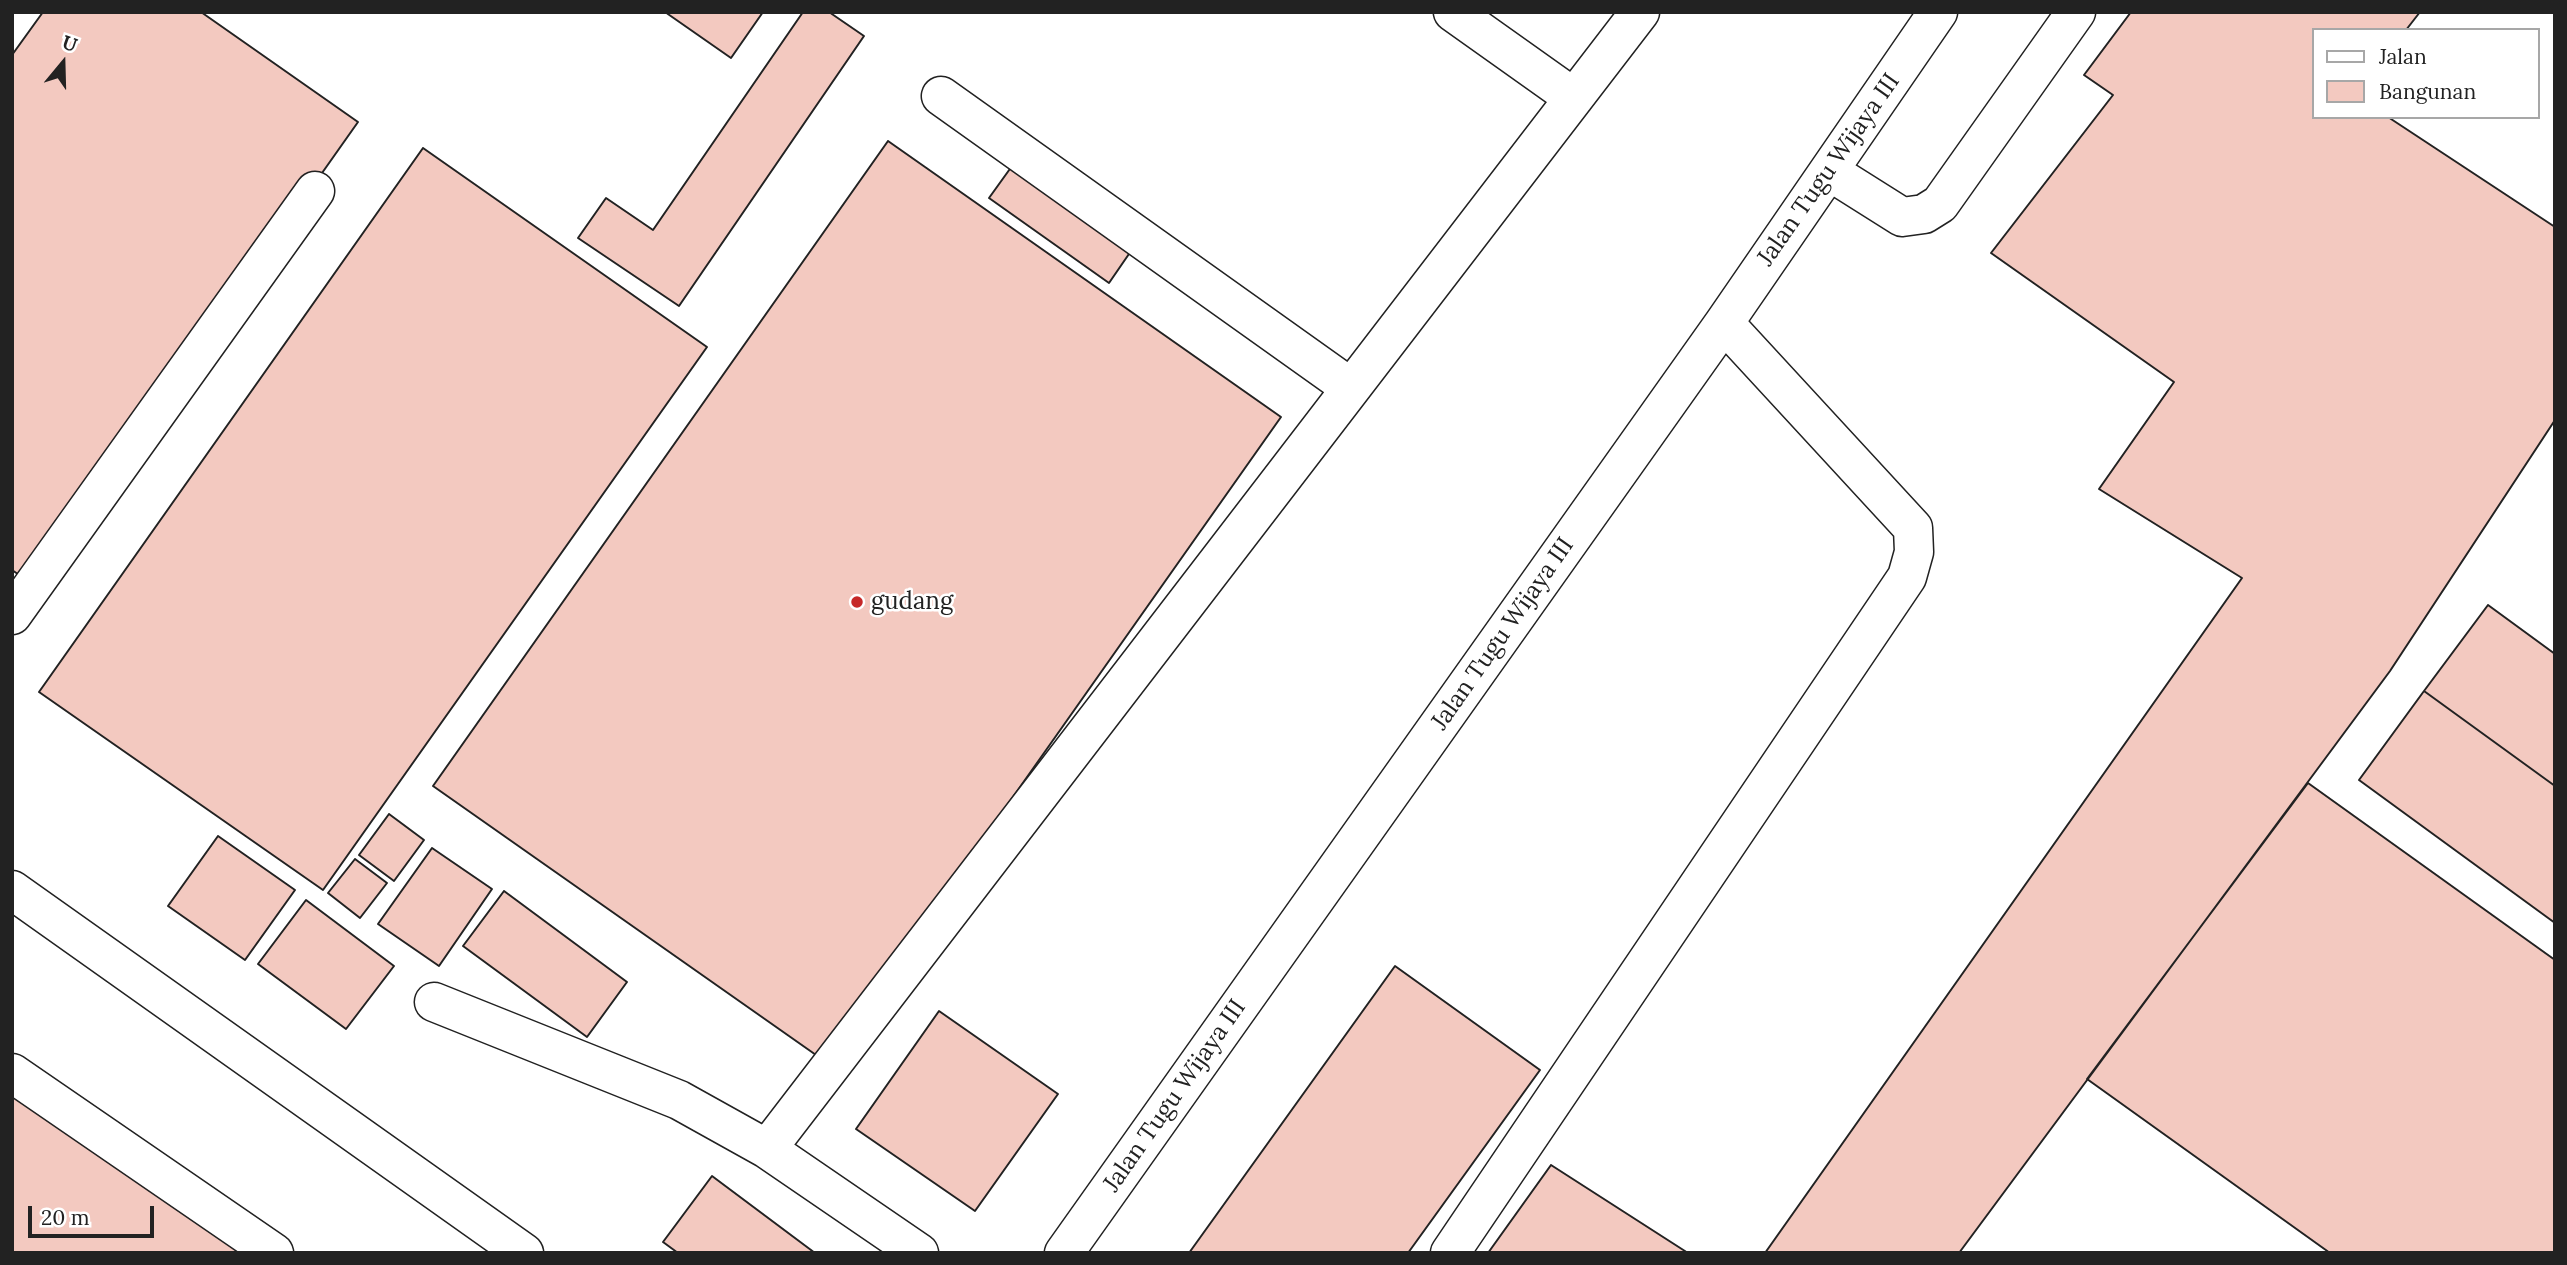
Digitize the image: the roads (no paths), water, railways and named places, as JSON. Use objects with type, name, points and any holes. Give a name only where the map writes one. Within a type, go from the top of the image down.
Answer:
[{"type":"street","points":[[1453,12],[1574,98]]},
{"type":"street","points":[[767,1149],[1640,12]]},
{"type":"street","name":"Jalan Tugu Wijaya III","points":[[1064,1253],[1724,323],[1938,12]]},
{"type":"street","points":[[1829,171],[1902,217],[1924,214],[1940,204],[2076,12]]},
{"type":"street","points":[[941,96],[1351,388]]},
{"type":"street","points":[[12,615],[315,191]]},
{"type":"street","points":[[1450,1253],[1907,577],[1914,552],[1913,528],[1724,323]]},
{"type":"street","points":[[12,890],[524,1253]]},
{"type":"street","points":[[433,1002],[679,1100],[767,1149],[919,1253]]},
{"type":"street","points":[[12,1073],[274,1253]]},
{"type":"place","name":"gudang","points":[[857,602]]}]
